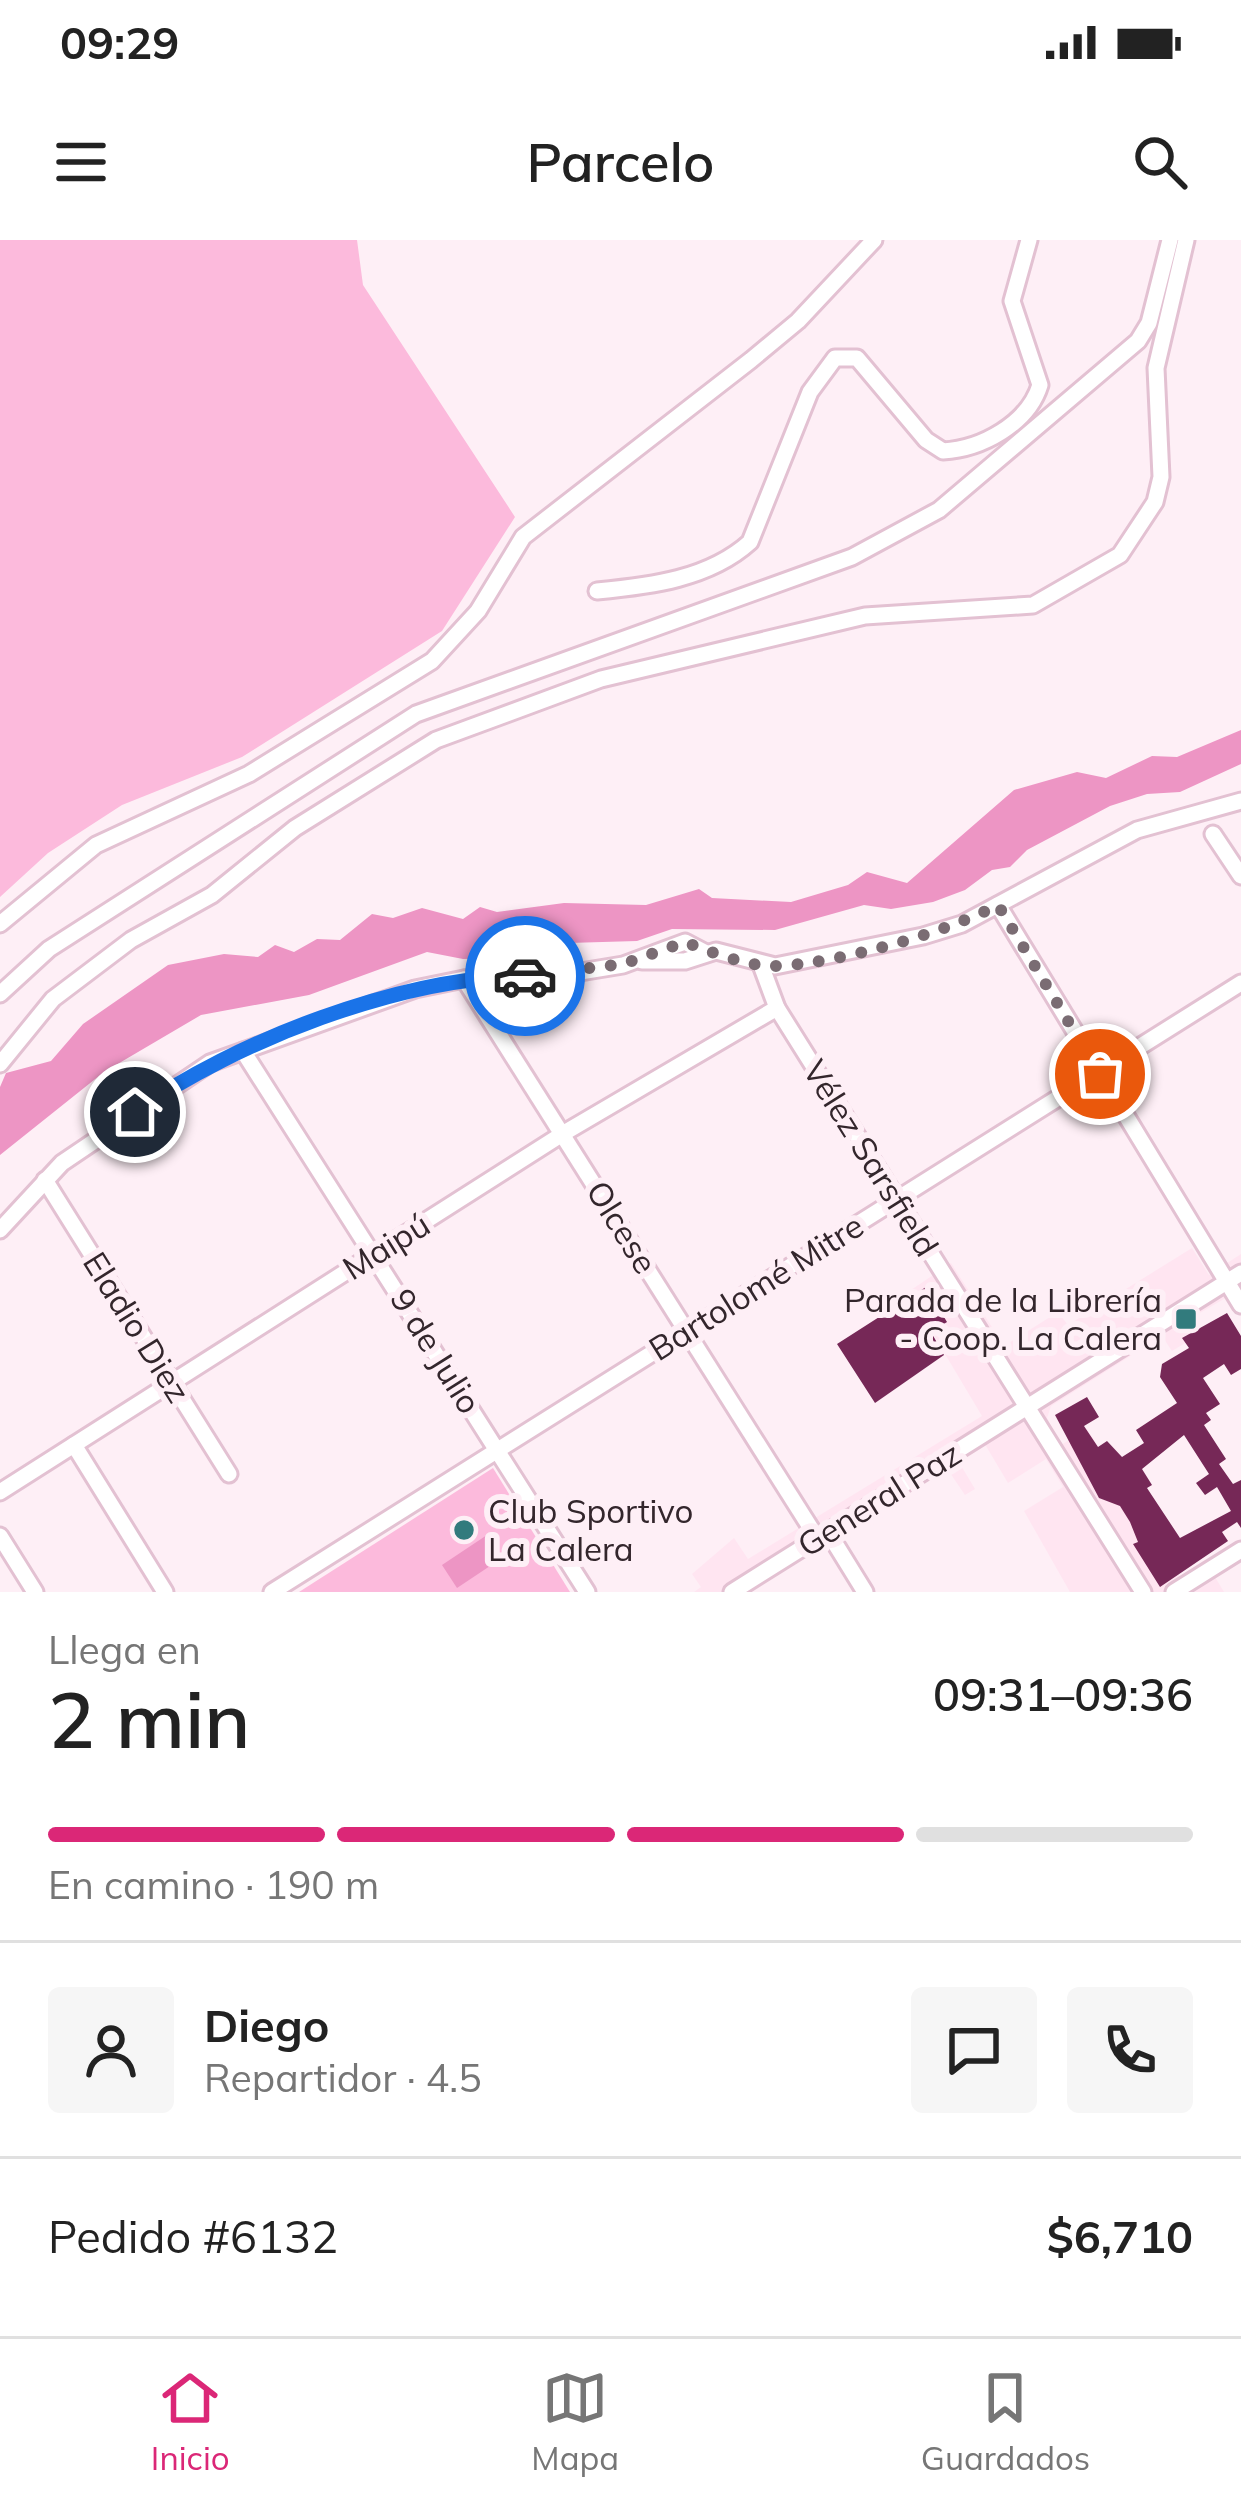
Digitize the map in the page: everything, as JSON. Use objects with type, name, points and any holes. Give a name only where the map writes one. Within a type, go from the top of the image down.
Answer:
[{"type":"street","points":[[0,924],[96,845],[249,774],[432,662],[478,610],[523,538],[752,360],[874,240]]},
{"type":"street","points":[[597,592],[664,585],[737,554],[750,542],[810,392],[835,358],[857,358],[926,440],[943,451],[990,440],[1033,403],[1040,385],[1012,302],[1029,240]]},
{"type":"street","points":[[0,994],[49,949],[416,714],[830,566],[939,511],[1138,341],[1149,323],[1170,251],[1186,240]]},
{"type":"street","points":[[0,1064],[53,999],[131,940],[212,895],[295,828],[436,740],[601,679],[865,616],[1033,605],[1120,555],[1147,519],[1161,476],[1156,368],[1170,251]]},
{"type":"street","points":[[0,1230],[45,1180],[171,1086],[243,1051],[415,989],[464,979],[562,975],[639,961],[685,942],[706,953],[761,965],[923,936],[998,905],[1137,830],[1241,801]]},
{"type":"street","points":[[1213,833],[1241,876]]},
{"type":"street","points":[[998,905],[1100,1074],[1234,1277],[1241,1305]]},
{"type":"street","name":"Vélez Sarsfield","points":[[761,965],[777,1008],[1143,1592]]},
{"type":"street","name":"Olcese","points":[[464,979],[687,1331],[865,1592]]},
{"type":"street","name":"Bartolomé Mitre","points":[[272,1592],[1241,983]]},
{"type":"street","name":"Maipú","points":[[0,1492],[564,1133],[777,1008]]},
{"type":"street","name":"9 de Julio","points":[[243,1051],[376,1253],[587,1592]]},
{"type":"street","name":"Eladio Diez","points":[[45,1180],[229,1474]]},
{"type":"street","name":"General Paz","points":[[732,1592],[1234,1277]]},
{"type":"street","points":[[74,1445],[165,1592]]},
{"type":"street","points":[[0,1536],[34,1592]]},
{"type":"street","points":[[1174,1592],[1241,1550]]},
{"type":"shaded area","points":[[0,240],[357,240],[363,285],[515,517],[442,631],[242,757],[122,805],[48,853],[0,897]]},
{"type":"shaded area","points":[[1241,730],[1241,764],[1180,792],[1147,794],[1110,806],[1027,850],[1010,867],[992,870],[965,890],[933,902],[891,909],[864,905],[775,930],[672,929],[637,941],[568,943],[504,958],[463,959],[427,952],[309,995],[201,1015],[104,1072],[0,1155],[0,1087],[6,1073],[51,1061],[83,1024],[168,965],[224,954],[258,957],[275,945],[294,952],[317,939],[340,940],[372,914],[393,918],[422,908],[463,919],[480,907],[497,912],[564,903],[646,905],[699,889],[712,898],[791,902],[848,885],[867,872],[907,883],[1014,790],[1077,772],[1106,778],[1152,756],[1177,757]]},
{"type":"shaded area","points":[[1192,1248],[1209,1275],[1241,1254],[1241,1289],[1193,1317],[1202,1333],[1172,1351],[1162,1336],[1051,1406],[1047,1418],[1061,1445],[1087,1429],[1180,1576],[1205,1560],[1224,1592],[1070,1592],[1024,1511],[1063,1487],[1046,1459],[1008,1483],[983,1441],[957,1459],[975,1489],[965,1495],[946,1467],[749,1592],[694,1592],[701,1587],[692,1574],[734,1538],[748,1559],[982,1416],[908,1292],[951,1263],[1004,1346],[1058,1312],[1068,1325]]},
{"type":"shaded area","name":"Club Sportivo La Calera","points":[[493,1468],[570,1592],[299,1592]]},
{"type":"shaded area","points":[[487,1535],[502,1558],[457,1588],[442,1565]]},
{"type":"building","points":[[926,1287],[947,1322],[931,1332],[944,1355],[875,1403],[837,1344]]},
{"type":"building","points":[[1227,1313],[1241,1336],[1241,1369],[1231,1375],[1224,1364],[1203,1378],[1220,1404],[1206,1413],[1211,1420],[1204,1425],[1226,1459],[1219,1464],[1233,1484],[1241,1480],[1241,1528],[1237,1522],[1222,1532],[1228,1541],[1160,1587],[1133,1544],[1138,1542],[1130,1522],[1120,1506],[1099,1498],[1055,1415],[1087,1397],[1099,1417],[1084,1426],[1098,1447],[1107,1441],[1122,1457],[1144,1443],[1136,1430],[1177,1403],[1160,1377],[1162,1364],[1189,1348],[1182,1338]],"holes":[[[1184,1435],[1209,1474],[1196,1483],[1205,1495],[1217,1487],[1231,1511],[1180,1538],[1147,1488],[1152,1485],[1142,1469]]]},
{"type":"way so far","points":[[525,976],[562,975],[639,961],[685,942],[706,953],[716,951],[775,966],[923,936],[962,924],[998,905],[1100,1074]]},
{"type":"place","name":"Parada de la Librería - Coop. La Calera","points":[[1186,1319]]},
{"type":"place","name":"Club Sportivo La Calera","points":[[464,1530]]},
{"type":"route","points":[[135,1112],[210,1063],[274,1036],[415,989],[464,979],[525,976]]}]
